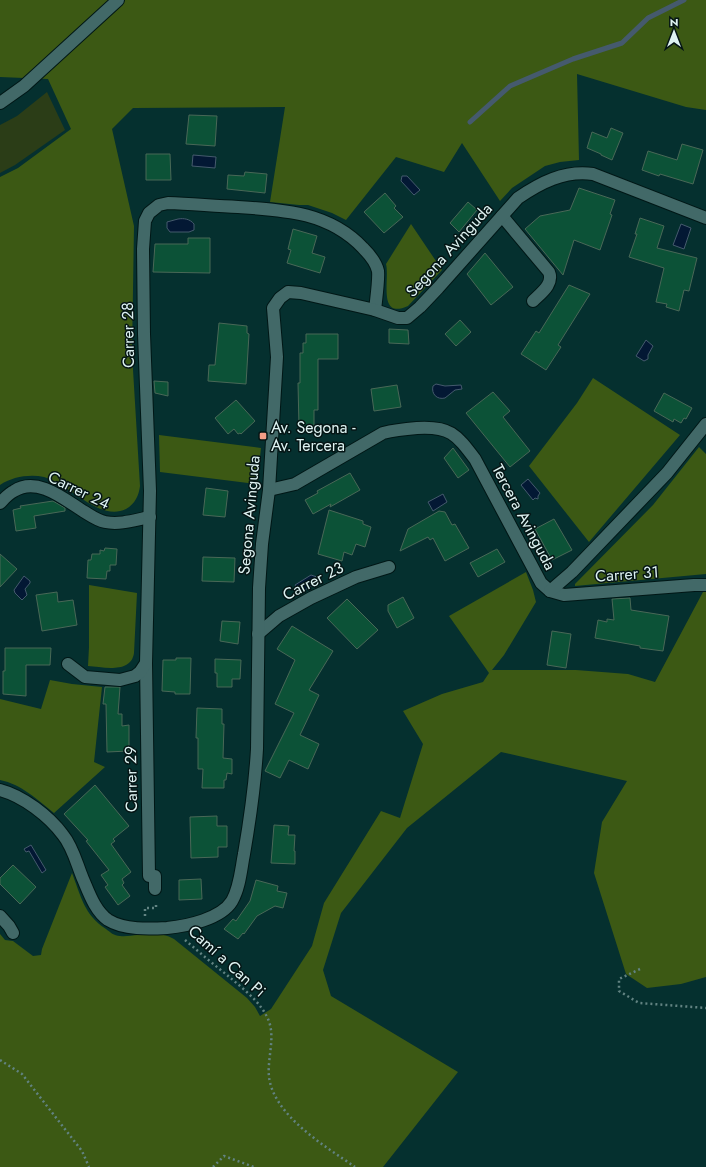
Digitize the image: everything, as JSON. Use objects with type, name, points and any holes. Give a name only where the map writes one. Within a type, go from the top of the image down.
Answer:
[{"type":"street","points":[[0,103],[24,86],[118,0]]},
{"type":"street","name":"Segona Avinguda","points":[[0,790],[12,794],[38,809],[63,835],[72,851],[96,907],[108,920],[125,926],[171,928],[208,919],[220,913],[232,901],[238,882],[252,809],[256,761],[258,634],[262,544],[269,490],[277,357],[273,308],[280,298],[288,292],[307,294],[375,310],[398,318],[407,318],[438,288],[518,198],[533,188],[556,177],[582,173],[592,174],[706,218]]},
{"type":"street","name":"Carrer 28","points":[[146,663],[150,491],[144,334],[143,249],[145,221],[149,213],[154,209],[168,203],[275,210],[322,220],[345,231],[353,237],[370,255],[375,263],[378,271],[375,310]]},
{"type":"street","points":[[502,216],[549,272],[549,283],[533,301]]},
{"type":"street","name":"Tercera Avinguda","points":[[269,490],[295,484],[384,433],[408,428],[430,427],[443,429],[455,436],[464,444],[475,459],[541,583],[550,591],[572,572],[667,473],[706,424]]},
{"type":"street","name":"Carrer 24","points":[[0,503],[15,490],[22,487],[38,487],[55,493],[94,518],[105,522],[123,522],[150,517]]},
{"type":"street","name":"Carrer 23","points":[[258,634],[279,616],[311,598],[356,577],[389,567]]},
{"type":"street","name":"Carrer 31","points":[[550,591],[564,595],[706,585]]},
{"type":"street","points":[[68,664],[85,677],[120,680],[135,676],[140,672],[146,663]]},
{"type":"street","name":"Carrer 29","points":[[146,663],[149,876],[155,876],[156,894]]},
{"type":"street","points":[[0,916],[10,926],[13,933]]},
{"type":"path","points":[[145,928],[145,908],[156,908],[156,894]]},
{"type":"path","name":"Camí a Can Pi","points":[[171,928],[255,1000],[268,1019],[271,1028],[269,1077],[277,1097],[284,1108],[304,1131],[355,1167]]},
{"type":"path","points":[[640,969],[619,979],[619,991],[639,1003],[706,1008]]},
{"type":"path","points":[[0,1060],[22,1074],[82,1151],[89,1167]]},
{"type":"path","points":[[213,1167],[224,1156],[254,1167]]},
{"type":"green space","points":[[0,0],[706,0],[706,110],[686,107],[577,74],[579,160],[560,162],[545,166],[512,188],[500,201],[462,143],[444,172],[396,157],[346,220],[332,213],[308,205],[270,202],[285,107],[133,108],[112,129],[134,226],[132,353],[140,486],[139,493],[132,505],[126,509],[116,512],[95,506],[54,481],[44,477],[21,477],[0,485],[0,177],[18,168],[71,129],[48,79],[0,77]]},
{"type":"green space","points":[[47,92],[65,130],[15,165],[0,173],[0,125],[17,116]]},
{"type":"green space","points":[[411,224],[442,270],[408,306],[398,309],[392,307],[388,303],[386,264]]},
{"type":"green space","points":[[593,378],[680,435],[589,542],[529,466],[577,403]]},
{"type":"green space","points":[[159,435],[261,448],[257,484],[160,472]]},
{"type":"green space","points":[[699,447],[706,454],[706,574],[575,586],[575,584],[653,505]]},
{"type":"green space","points":[[526,572],[536,602],[504,655],[492,670],[576,670],[628,674],[655,682],[703,592],[706,591],[706,977],[681,984],[647,988],[626,974],[594,873],[602,822],[627,781],[501,752],[407,828],[341,913],[323,970],[331,996],[458,1072],[383,1167],[0,1167],[0,934],[5,940],[13,941],[33,956],[41,955],[72,873],[88,911],[99,924],[111,933],[122,936],[156,934],[170,937],[247,998],[255,1007],[260,1016],[271,1009],[312,946],[324,903],[381,811],[400,818],[423,744],[403,711],[442,694],[483,682],[489,673],[449,616]]},
{"type":"green space","points":[[89,585],[137,593],[134,653],[132,660],[122,667],[108,668],[88,666]]},
{"type":"green space","points":[[50,680],[102,687],[94,762],[105,767],[54,813],[22,789],[0,780],[0,699],[41,709]]},
{"type":"water","points":[[193,155],[216,157],[215,168],[192,166]]},
{"type":"water","points":[[402,176],[407,176],[420,190],[414,195],[401,181]]},
{"type":"water","points":[[178,219],[191,221],[194,224],[194,230],[189,232],[170,232],[167,228],[167,222]]},
{"type":"water","points":[[681,224],[691,228],[684,249],[673,245]]},
{"type":"water","points":[[646,340],[653,346],[648,355],[648,359],[644,361],[636,356]]},
{"type":"water","points":[[436,384],[445,386],[461,385],[462,389],[455,390],[445,398],[439,398],[435,396],[433,392],[433,386]]},
{"type":"water","points":[[528,479],[540,493],[538,499],[535,498],[533,500],[521,485]]},
{"type":"water","points":[[443,494],[447,502],[433,511],[428,502]]},
{"type":"water","points":[[311,575],[317,577],[316,583],[300,593],[295,585]]},
{"type":"water","points":[[24,576],[30,581],[30,583],[25,589],[27,595],[22,600],[14,590]]},
{"type":"water","points":[[31,845],[46,870],[42,873],[29,851],[26,852],[24,849]]},
{"type":"building","points":[[189,115],[217,116],[215,146],[186,144]]},
{"type":"building","points":[[611,128],[623,133],[612,160],[587,148],[592,132],[607,138]]},
{"type":"building","points":[[682,144],[703,150],[693,184],[660,174],[659,176],[642,170],[648,151],[677,160]]},
{"type":"building","points":[[146,154],[170,154],[171,180],[146,180]]},
{"type":"building","points":[[245,172],[267,174],[265,193],[227,189],[228,175],[244,176]]},
{"type":"building","points":[[579,188],[615,200],[610,214],[612,215],[600,250],[574,240],[563,275],[525,229],[540,216],[570,210]]},
{"type":"building","points":[[385,193],[396,206],[394,208],[403,217],[384,233],[364,212]]},
{"type":"building","points":[[468,202],[477,210],[459,232],[450,223]]},
{"type":"building","points":[[640,218],[664,226],[657,248],[697,258],[689,291],[684,290],[679,311],[666,307],[667,304],[656,302],[664,268],[629,257],[637,234],[635,234]]},
{"type":"building","points":[[293,229],[317,236],[312,253],[325,257],[320,273],[287,263],[291,250],[288,249]]},
{"type":"building","points":[[188,238],[210,238],[210,273],[153,272],[155,244],[188,244]]},
{"type":"building","points":[[485,253],[513,287],[491,305],[467,274]]},
{"type":"building","points":[[569,285],[590,294],[558,345],[561,347],[546,370],[521,354],[536,331],[539,333]]},
{"type":"building","points":[[460,320],[471,332],[456,346],[445,334]]},
{"type":"building","points":[[219,323],[247,326],[247,333],[249,334],[246,384],[208,381],[209,365],[215,365]]},
{"type":"building","points":[[389,329],[408,330],[409,344],[389,343]]},
{"type":"building","points":[[306,334],[338,334],[338,359],[318,359],[318,410],[314,410],[314,426],[299,427],[298,383],[300,383],[300,353],[303,353],[303,343],[306,343]]},
{"type":"building","points":[[154,381],[168,382],[168,396],[155,393]]},
{"type":"building","points":[[397,385],[401,407],[374,411],[371,389]]},
{"type":"building","points":[[493,392],[510,411],[503,417],[530,451],[510,467],[466,413]]},
{"type":"building","points":[[664,393],[692,408],[686,419],[684,418],[681,423],[674,419],[673,422],[654,411]]},
{"type":"building","points":[[236,400],[255,421],[241,434],[238,434],[234,429],[228,434],[215,418]]},
{"type":"building","points":[[453,448],[469,470],[458,478],[444,458]]},
{"type":"building","points":[[350,473],[360,490],[330,507],[331,504],[313,514],[305,500],[318,493],[317,491]]},
{"type":"building","points":[[206,488],[228,491],[225,517],[203,515]]},
{"type":"building","points":[[53,501],[65,508],[65,511],[34,516],[36,528],[16,531],[13,510],[21,508],[20,506]]},
{"type":"building","points":[[329,510],[363,521],[363,524],[371,527],[365,547],[356,544],[352,555],[344,552],[342,561],[318,554]]},
{"type":"building","points":[[439,511],[445,512],[452,525],[455,524],[469,548],[445,561],[433,538],[430,540],[428,537],[400,551],[408,529]]},
{"type":"building","points":[[554,519],[572,550],[552,560],[535,529]]},
{"type":"building","points":[[105,548],[117,549],[116,565],[110,565],[110,571],[107,571],[106,579],[87,578],[88,560],[91,560],[92,554],[100,554],[100,550],[104,551]]},
{"type":"building","points":[[497,549],[505,562],[478,577],[470,563]]},
{"type":"building","points":[[0,554],[17,569],[0,587]]},
{"type":"building","points":[[203,557],[235,558],[234,582],[202,581]]},
{"type":"building","points":[[57,592],[58,602],[73,600],[77,625],[42,631],[36,595]]},
{"type":"building","points":[[403,597],[414,618],[397,628],[388,611],[388,605]]},
{"type":"building","points":[[630,598],[631,610],[669,616],[663,651],[640,648],[640,646],[595,638],[598,620],[607,622],[607,619],[614,620],[612,599]]},
{"type":"building","points":[[347,599],[378,630],[357,649],[327,618]]},
{"type":"building","points":[[222,621],[240,622],[238,644],[220,641]]},
{"type":"building","points":[[292,626],[333,651],[309,690],[319,695],[300,735],[319,744],[308,769],[289,760],[280,778],[265,771],[294,713],[275,704],[295,660],[277,649]]},
{"type":"building","points":[[552,631],[571,634],[566,668],[547,665]]},
{"type":"building","points":[[5,648],[51,648],[50,665],[26,665],[26,696],[3,694]]},
{"type":"building","points":[[176,658],[191,658],[190,694],[175,694],[175,692],[162,691],[163,660],[176,660]]},
{"type":"building","points":[[215,659],[241,660],[240,679],[232,679],[232,687],[217,687]]},
{"type":"building","points":[[105,687],[120,687],[118,714],[122,714],[122,726],[129,725],[129,751],[107,752],[106,704],[103,704]]},
{"type":"building","points":[[197,708],[222,709],[222,724],[224,724],[223,758],[232,759],[232,774],[227,773],[226,780],[224,780],[224,788],[202,788],[203,769],[198,769],[198,738],[196,738]]},
{"type":"building","points":[[95,785],[129,826],[113,839],[115,841],[111,844],[131,872],[122,879],[124,883],[122,885],[130,896],[118,905],[105,887],[108,885],[101,875],[109,870],[86,841],[88,840],[64,814]]},
{"type":"building","points":[[217,816],[217,826],[227,826],[227,847],[218,847],[218,857],[191,858],[190,817]]},
{"type":"building","points":[[274,825],[289,826],[288,835],[295,835],[295,864],[271,863]]},
{"type":"building","points":[[13,865],[36,887],[20,904],[0,884],[0,878]]},
{"type":"building","points":[[201,879],[202,899],[179,900],[179,880]]},
{"type":"building","points":[[256,880],[278,886],[277,891],[287,893],[283,908],[275,906],[257,916],[244,934],[243,933],[238,939],[224,929],[233,919],[236,921],[250,901]]},
{"type":"waterway","points":[[470,122],[510,86],[573,59],[622,43],[648,18],[684,0]]},
{"type":"place","name":"Av. Segona - Av. Tercera","points":[[263,436]]}]
